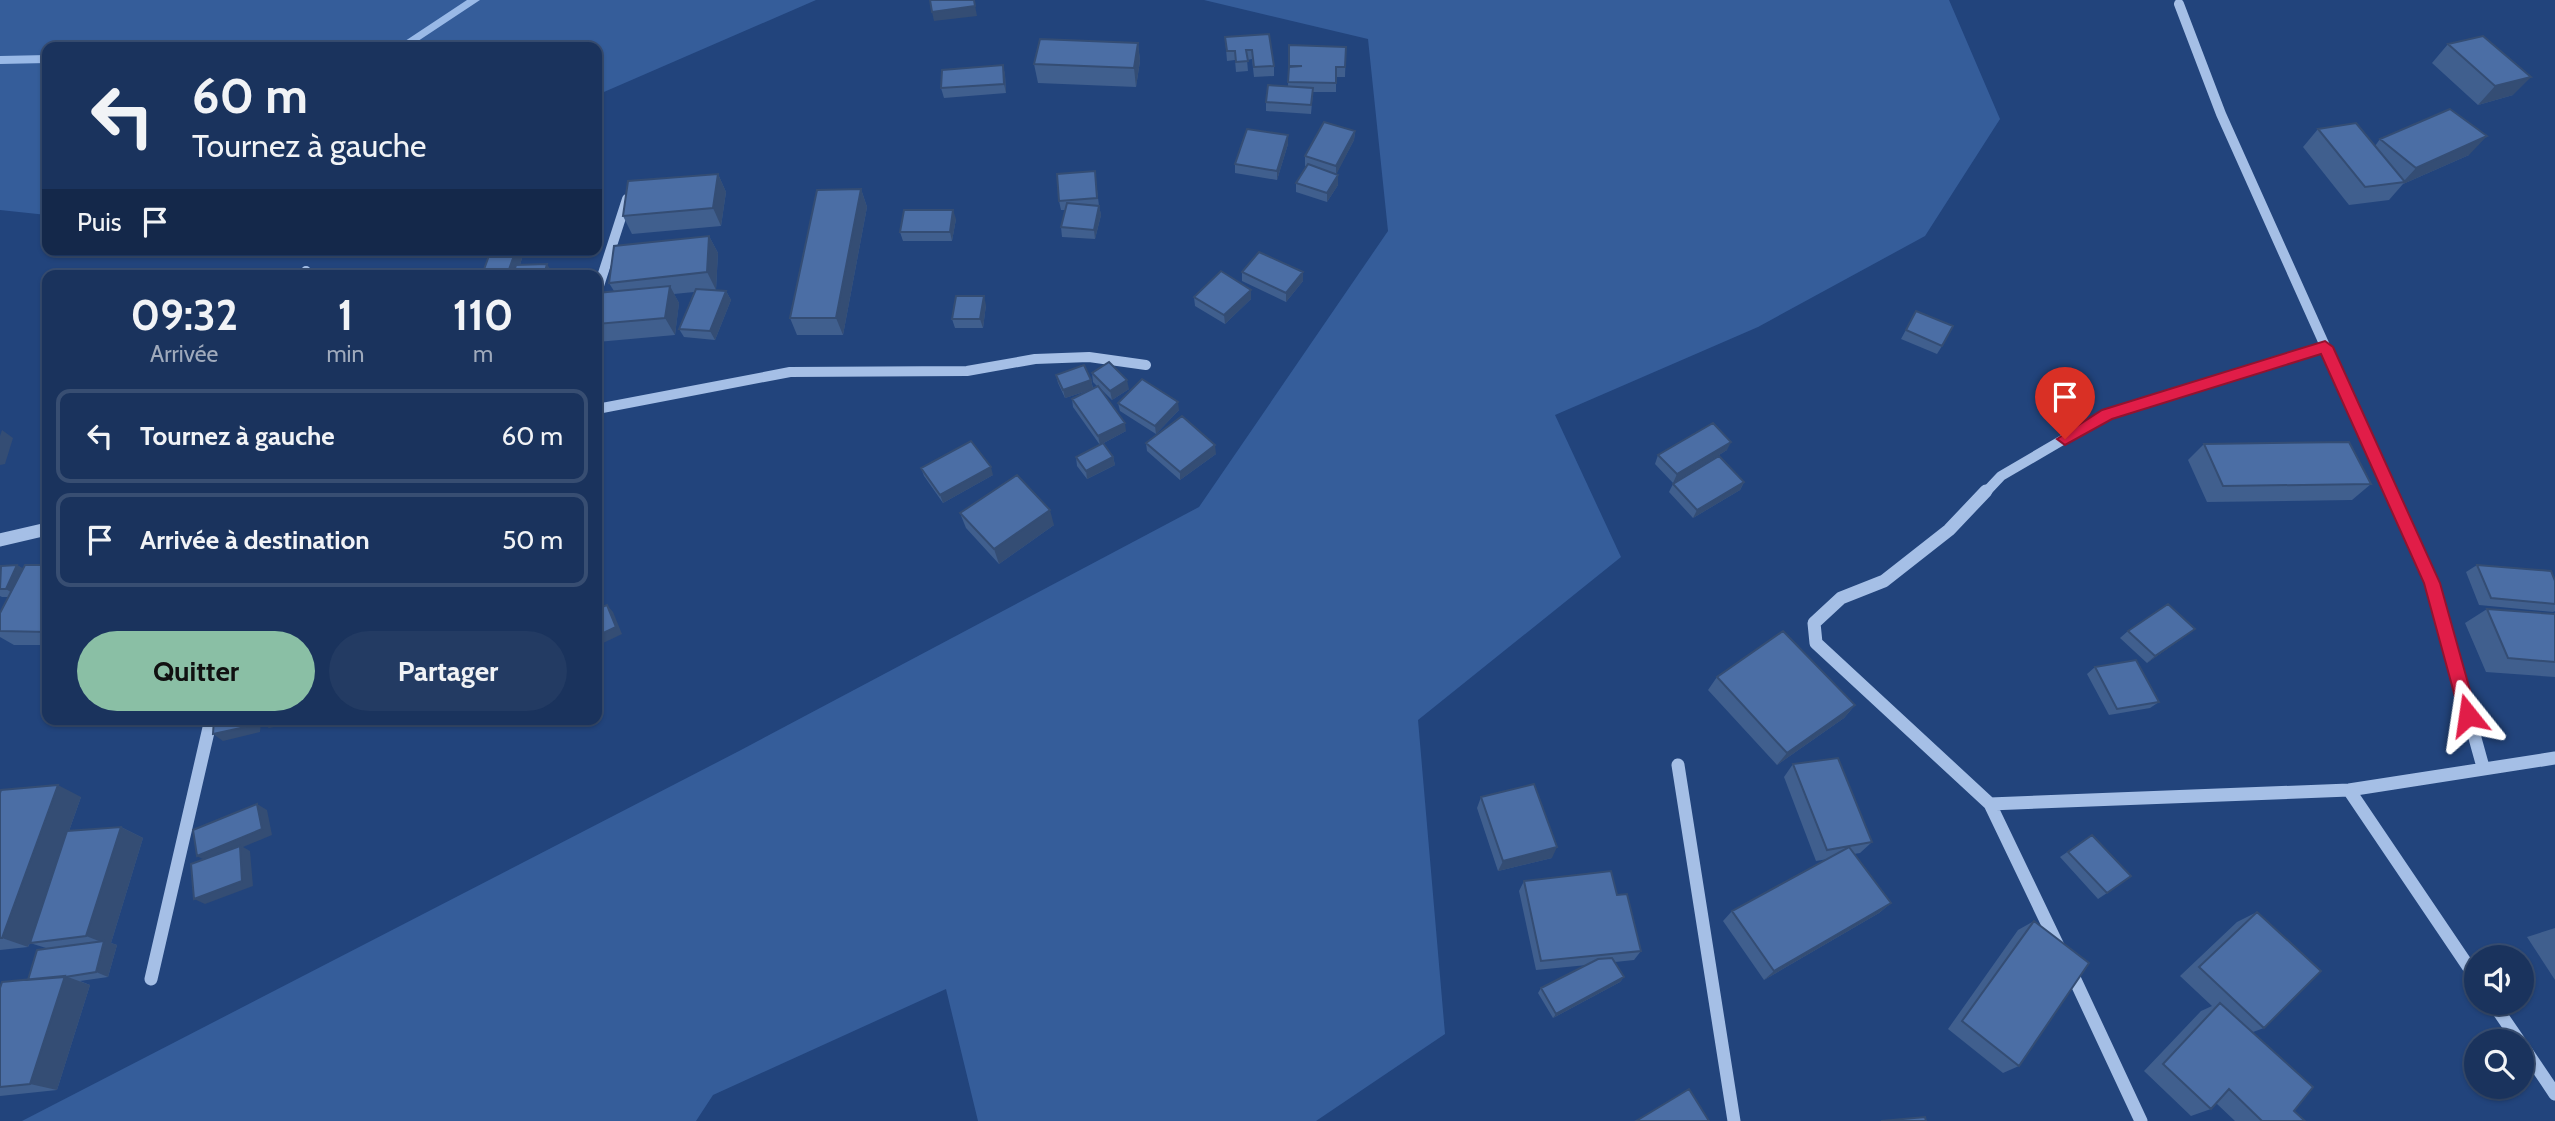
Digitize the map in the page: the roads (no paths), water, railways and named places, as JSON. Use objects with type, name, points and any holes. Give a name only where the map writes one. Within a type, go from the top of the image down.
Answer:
[{"type":"street","points":[[2179,5],[2221,114],[2432,583],[2483,767]]},
{"type":"street","points":[[602,276],[627,199]]},
{"type":"street","points":[[2141,1121],[1990,804],[1827,657],[1816,643],[1814,623],[1841,598],[1884,581],[1938,539],[2001,476],[2107,414],[2325,347]]},
{"type":"street","points":[[602,408],[790,372],[967,371],[1035,359],[1089,357],[1146,365]]},
{"type":"street","points":[[0,540],[42,530]]},
{"type":"street","points":[[151,979],[210,725]]},
{"type":"street","points":[[1990,804],[2349,790],[2394,785],[2483,767],[2555,758]]},
{"type":"street","points":[[1678,765],[1727,1091],[1734,1121]]},
{"type":"street","points":[[2349,790],[2464,960]]},
{"type":"street","points":[[2534,1062],[2555,1094]]},
{"type":"waterway","points":[[409,42],[475,0]]},
{"type":"waterway","points":[[0,60],[42,59]]}]
